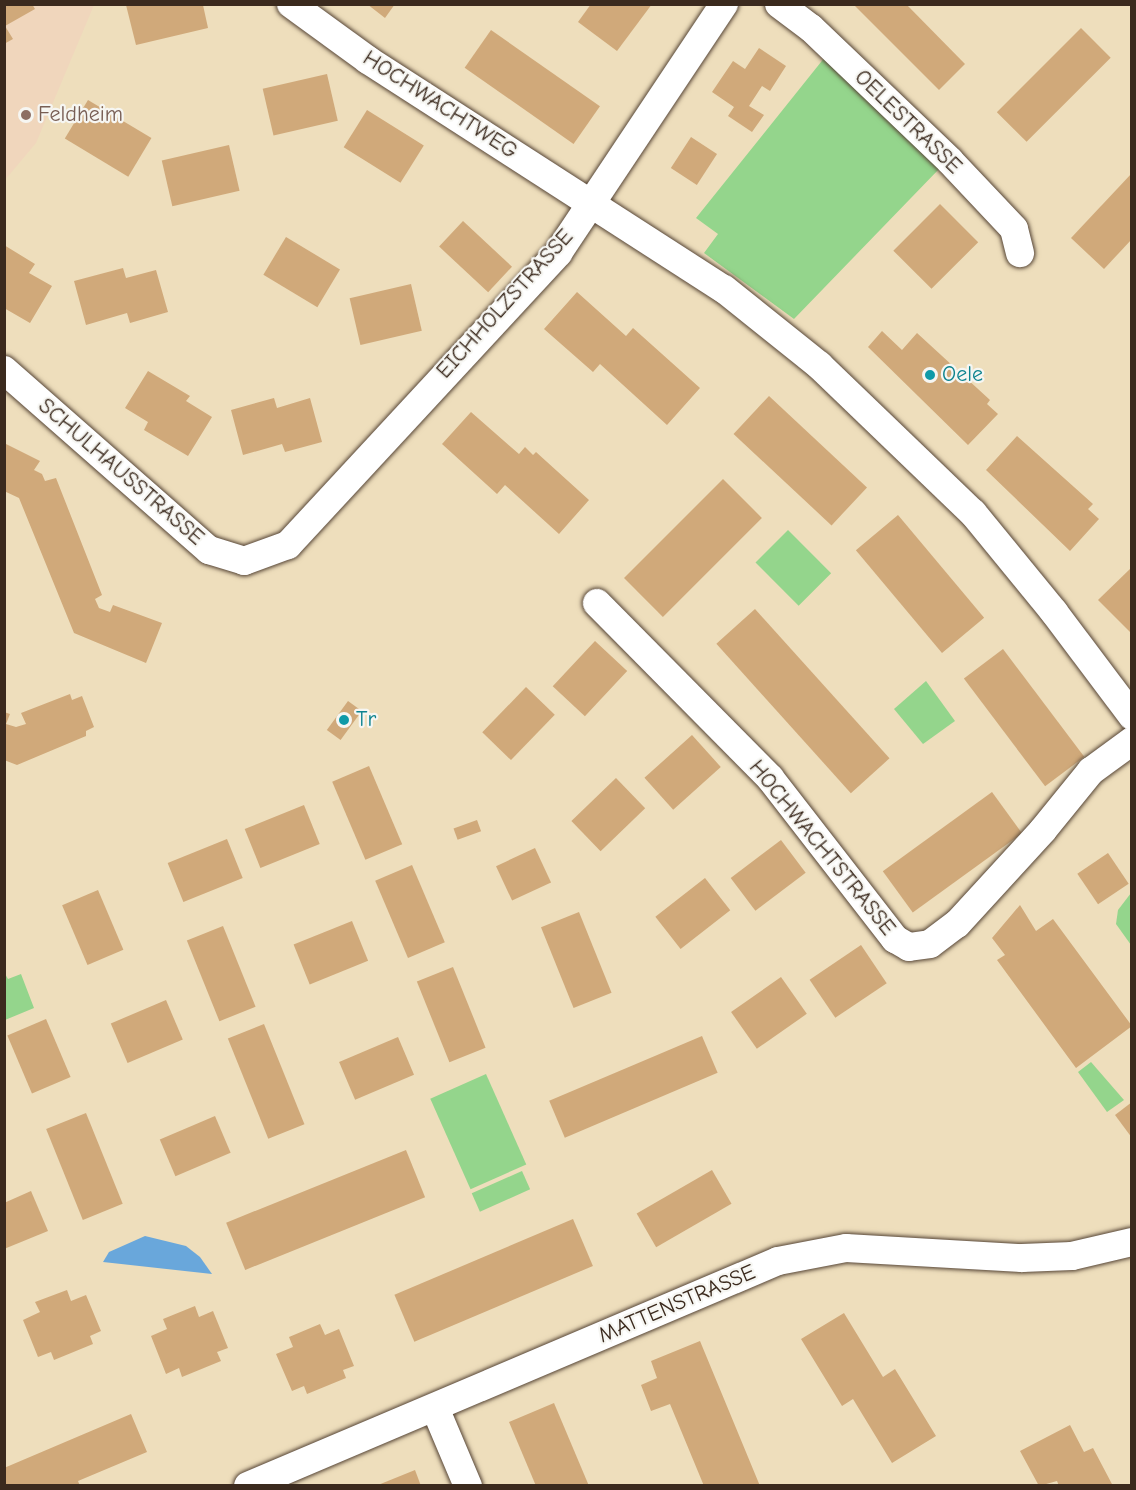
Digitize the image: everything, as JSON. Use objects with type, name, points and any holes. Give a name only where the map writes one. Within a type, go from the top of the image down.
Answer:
[{"type":"street","name":"HOCHWACHTWEG","points":[[291,4],[368,60],[592,202]]},
{"type":"street","name":"EICHHOLZSTRASSE","points":[[244,561],[288,545],[558,253],[724,4]]},
{"type":"street","name":"OELESTRASSE","points":[[779,4],[811,28],[950,161],[1014,229],[1020,253]]},
{"type":"street","points":[[592,202],[724,289],[827,373],[973,513],[1054,612],[1131,716]]},
{"type":"street","name":"SCHULHAUSSTRASSE","points":[[4,369],[209,550],[244,561]]},
{"type":"street","name":"HOCHWACHTSTRASSE","points":[[597,603],[770,778],[895,939],[909,947],[930,944],[957,924],[1044,830],[1091,771],[1131,741]]},
{"type":"street","name":"MATTENSTRASSE","points":[[248,1485],[778,1262],[846,1248],[1022,1258],[1072,1256],[1131,1242]]},
{"type":"street","points":[[435,1408],[468,1485]]},
{"type":"shaded area","name":"Feldheim","points":[[5,5],[94,5],[36,143],[5,180]]},
{"type":"green space","points":[[825,57],[940,168],[794,319],[704,253],[718,234],[696,218]]},
{"type":"green space","points":[[788,530],[831,573],[799,606],[755,563]]},
{"type":"green space","points":[[926,681],[955,721],[923,744],[894,709]]},
{"type":"green space","points":[[1131,893],[1131,945],[1116,924],[1118,910]]},
{"type":"green space","points":[[4,972],[8,979],[21,974],[34,1008],[5,1020]]},
{"type":"green space","points":[[1091,1062],[1124,1100],[1107,1112],[1078,1072]]},
{"type":"green space","points":[[486,1074],[526,1164],[471,1189],[430,1099]]},
{"type":"green space","points":[[522,1171],[530,1189],[480,1212],[472,1193]]},
{"type":"water","points":[[145,1236],[186,1246],[200,1257],[212,1274],[103,1262],[109,1252]]},
{"type":"building","name":"Feldheim","points":[[4,4],[32,4],[35,9],[5,26],[13,39],[4,44]]},
{"type":"building","points":[[367,4],[395,4],[385,18]]},
{"type":"building","points":[[591,4],[652,4],[617,51],[578,22]]},
{"type":"building","points":[[853,4],[906,4],[965,64],[939,90]]},
{"type":"building","points":[[126,5],[203,5],[208,28],[136,45]]},
{"type":"building","points":[[1081,28],[1111,58],[1027,142],[997,112]]},
{"type":"building","points":[[491,30],[600,106],[574,144],[465,68]]},
{"type":"building","points":[[759,48],[786,66],[770,91],[762,86],[749,106],[764,115],[752,132],[728,116],[734,107],[712,92],[733,61],[745,69]]},
{"type":"building","points":[[327,74],[338,121],[273,136],[263,89]]},
{"type":"building","points":[[88,100],[151,138],[128,177],[65,139]]},
{"type":"building","points":[[367,110],[424,146],[401,183],[344,147]]},
{"type":"building","points":[[691,137],[717,154],[697,185],[671,168]]},
{"type":"building","points":[[229,145],[240,191],[172,206],[162,161]]},
{"type":"building","points":[[1132,173],[1132,239],[1104,269],[1071,238]]},
{"type":"building","points":[[940,204],[978,242],[932,289],[893,251]]},
{"type":"building","points":[[463,221],[512,267],[488,292],[439,247]]},
{"type":"building","points":[[286,237],[340,269],[317,307],[263,275]]},
{"type":"building","points":[[4,245],[35,264],[29,273],[52,286],[30,323],[4,308]]},
{"type":"building","points":[[123,268],[126,278],[156,270],[168,312],[130,323],[127,313],[86,325],[74,281]]},
{"type":"building","points":[[411,284],[422,331],[360,345],[350,298]]},
{"type":"building","points":[[577,292],[626,336],[633,328],[700,388],[667,425],[600,364],[593,372],[544,329]]},
{"type":"building","name":"Oele","points":[[882,331],[902,350],[917,333],[990,400],[987,404],[998,414],[968,445],[868,347]]},
{"type":"building","points":[[148,371],[190,396],[186,401],[212,417],[188,456],[144,430],[148,422],[125,408]]},
{"type":"building","points":[[769,396],[867,487],[832,525],[734,434]]},
{"type":"building","points":[[274,398],[277,408],[310,398],[322,442],[285,452],[282,444],[243,455],[231,410]]},
{"type":"building","points":[[471,412],[519,454],[525,447],[533,455],[536,452],[589,500],[559,534],[505,485],[497,494],[442,444]]},
{"type":"building","points":[[1017,436],[1093,504],[1088,509],[1099,519],[1070,551],[986,470]]},
{"type":"building","points":[[4,443],[40,461],[34,470],[42,474],[45,481],[56,478],[102,595],[95,599],[99,608],[110,612],[113,605],[162,623],[146,663],[74,633],[19,498],[4,491]]},
{"type":"building","points":[[723,479],[762,518],[663,617],[624,578]]},
{"type":"building","points":[[898,515],[984,618],[942,653],[856,550]]},
{"type":"building","points":[[1132,567],[1132,634],[1098,600]]},
{"type":"building","points":[[755,609],[889,758],[851,793],[716,644]]},
{"type":"building","points":[[595,641],[627,671],[585,716],[553,686]]},
{"type":"building","points":[[1003,649],[1084,757],[1045,786],[964,678]]},
{"type":"building","points":[[526,687],[555,715],[511,760],[482,732]]},
{"type":"building","points":[[70,694],[72,700],[82,696],[94,727],[86,731],[86,736],[17,765],[4,760],[4,712],[10,714],[6,724],[16,727],[26,724],[21,713]]},
{"type":"building","name":"Tr","points":[[348,701],[362,711],[341,740],[327,730]]},
{"type":"building","points":[[692,735],[721,767],[673,810],[644,778]]},
{"type":"building","points":[[369,766],[402,844],[365,860],[332,782]]},
{"type":"building","points":[[616,778],[645,808],[601,851],[571,821]]},
{"type":"building","points":[[992,792],[1022,833],[913,913],[883,871]]},
{"type":"building","points":[[304,805],[320,844],[260,868],[245,829]]},
{"type":"building","points":[[477,820],[481,831],[458,840],[454,829]]},
{"type":"building","points":[[227,839],[243,878],[183,902],[168,863]]},
{"type":"building","points":[[781,840],[806,873],[755,911],[731,878]]},
{"type":"building","points":[[535,848],[551,882],[512,901],[496,866]]},
{"type":"building","points":[[1108,853],[1129,884],[1098,904],[1077,874]]},
{"type":"building","points":[[412,865],[445,942],[408,958],[375,881]]},
{"type":"building","points":[[705,878],[730,910],[681,949],[655,917]]},
{"type":"building","points":[[98,890],[123,950],[87,965],[62,905]]},
{"type":"building","points":[[1020,905],[1036,931],[1053,919],[1132,1026],[1076,1068],[997,960],[1005,955],[992,938]]},
{"type":"building","points":[[579,912],[612,993],[574,1008],[541,927]]},
{"type":"building","points":[[352,921],[368,961],[310,984],[294,945]]},
{"type":"building","points":[[223,926],[256,1007],[219,1021],[187,941]]},
{"type":"building","points":[[861,945],[887,983],[835,1018],[810,980]]},
{"type":"building","points":[[453,967],[486,1048],[449,1062],[417,982]]},
{"type":"building","points":[[781,977],[807,1014],[757,1049],[731,1012]]},
{"type":"building","points":[[166,1000],[183,1040],[128,1063],[111,1023]]},
{"type":"building","points":[[46,1019],[71,1077],[32,1093],[7,1035]]},
{"type":"building","points":[[264,1024],[304,1124],[268,1139],[228,1039]]},
{"type":"building","points":[[702,1036],[718,1073],[565,1138],[549,1101]]},
{"type":"building","points":[[398,1037],[414,1075],[355,1100],[339,1062]]},
{"type":"building","points":[[1132,1102],[1132,1138],[1115,1115]]},
{"type":"building","points":[[86,1113],[123,1204],[83,1220],[46,1129]]},
{"type":"building","points":[[215,1116],[231,1153],[175,1176],[160,1139]]},
{"type":"building","points":[[406,1150],[425,1197],[245,1270],[226,1223]]},
{"type":"building","points":[[712,1170],[732,1204],[656,1247],[637,1214]]},
{"type":"building","points":[[31,1191],[48,1231],[4,1249],[4,1203]]},
{"type":"building","points":[[573,1219],[593,1266],[414,1342],[394,1295]]},
{"type":"building","points":[[67,1290],[71,1301],[86,1295],[101,1331],[90,1336],[93,1344],[54,1360],[51,1352],[38,1357],[23,1320],[40,1312],[35,1302]]},
{"type":"building","points":[[195,1306],[199,1317],[213,1311],[228,1348],[217,1352],[221,1361],[182,1377],[179,1368],[166,1374],[151,1336],[167,1329],[163,1319]]},
{"type":"building","points":[[844,1313],[883,1377],[895,1369],[936,1436],[892,1463],[853,1399],[842,1406],[801,1339]]},
{"type":"building","points":[[320,1324],[325,1335],[339,1329],[354,1366],[343,1370],[346,1378],[307,1394],[304,1386],[292,1391],[276,1354],[293,1347],[289,1337]]},
{"type":"building","points":[[700,1341],[760,1486],[704,1486],[670,1404],[651,1411],[641,1385],[657,1378],[651,1361]]},
{"type":"building","points":[[554,1403],[589,1486],[536,1486],[509,1422]]},
{"type":"building","points":[[131,1414],[147,1452],[78,1481],[80,1486],[4,1486],[4,1468]]},
{"type":"building","points":[[1070,1425],[1084,1452],[1093,1448],[1113,1486],[1059,1486],[1057,1481],[1039,1486],[1020,1451]]},
{"type":"building","points":[[415,1470],[421,1486],[378,1486],[378,1485]]},
{"type":"place","name":"Feldheim","points":[[26,115]]},
{"type":"place","name":"Oele","points":[[930,375]]},
{"type":"place","name":"Tr","points":[[344,720]]}]
